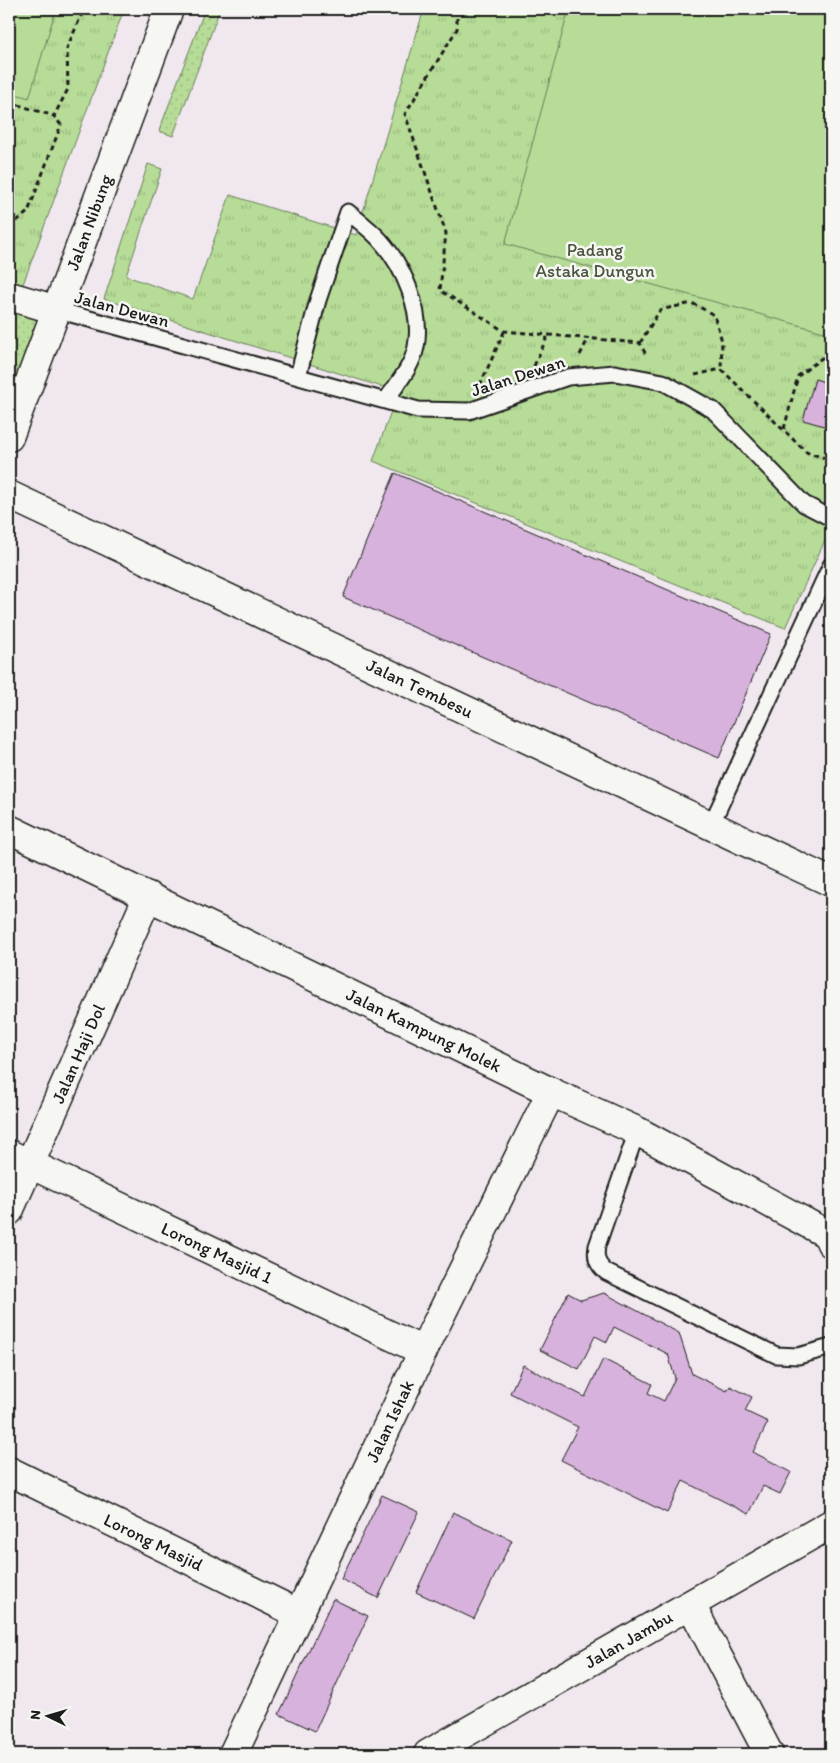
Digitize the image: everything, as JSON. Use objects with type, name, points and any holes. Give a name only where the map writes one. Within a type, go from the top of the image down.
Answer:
[{"type":"street","name":"Jalan Nibung","points":[[9,437],[170,9]]},
{"type":"street","points":[[9,296],[58,310]]},
{"type":"street","name":"Jalan Tembesu","points":[[9,494],[831,882]]},
{"type":"street","name":"Jalan Kampung Molek","points":[[9,829],[551,1092],[637,1131],[830,1235]]},
{"type":"street","name":"Jalan Haji Dol","points":[[9,1212],[19,1159],[148,896]]},
{"type":"street","name":"Jalan Ishak","points":[[234,1754],[423,1351],[551,1092]]},
{"type":"street","name":"Lorong Masjid 1","points":[[19,1159],[423,1351]]},
{"type":"street","name":"Lorong Masjid","points":[[9,1471],[299,1614]]},
{"type":"street","name":"Jalan Jambu","points":[[435,1752],[831,1524]]},
{"type":"street","points":[[690,1605],[769,1754]]},
{"type":"lane","points":[[298,376],[318,300],[348,212],[380,241],[406,278],[415,310],[416,347],[407,370],[386,400]]},
{"type":"lane","name":"Jalan Dewan","points":[[58,310],[418,410],[469,411],[568,377],[615,373],[663,382],[713,410],[804,504],[831,518]]},
{"type":"lane","points":[[711,825],[831,565]]},
{"type":"lane","points":[[637,1131],[597,1246],[595,1256],[599,1266],[606,1272],[776,1355],[798,1356],[831,1346]]},
{"type":"path","points":[[54,116],[68,89],[67,48],[84,9]]},
{"type":"path","points":[[446,233],[405,114],[457,29],[457,9]]},
{"type":"path","points":[[9,102],[54,116],[61,125],[28,212],[9,227]]},
{"type":"path","points":[[640,343],[660,310],[692,302],[714,315],[722,341],[721,370]]},
{"type":"path","points":[[469,411],[504,331]]},
{"type":"path","points":[[784,430],[798,376],[831,351]]},
{"type":"green space","points":[[9,9],[124,9],[19,295],[9,292]]},
{"type":"green space","points":[[14,9],[56,9],[29,98],[9,92],[9,26]]},
{"type":"green space","points":[[205,9],[220,9],[173,136],[159,131]]},
{"type":"green space","name":"Padang Astaka Dungun","points":[[424,9],[831,9],[831,527],[785,628],[373,461],[398,392],[104,299],[148,164],[162,169],[126,276],[193,299],[230,195],[356,235]]},
{"type":"green space","points":[[569,9],[831,9],[831,334],[505,244]]},
{"type":"green space","points":[[9,296],[57,310],[9,437]]},
{"type":"building","points":[[815,379],[831,384],[831,428],[803,420]]},
{"type":"building","points":[[395,473],[771,634],[719,758],[343,597]]},
{"type":"building","points":[[568,1293],[581,1300],[604,1293],[679,1333],[692,1374],[727,1391],[730,1386],[752,1397],[745,1411],[768,1422],[753,1452],[791,1472],[780,1494],[763,1486],[749,1514],[683,1481],[667,1513],[561,1460],[578,1427],[510,1393],[523,1365],[585,1397],[603,1359],[652,1384],[648,1393],[664,1401],[675,1378],[668,1354],[614,1327],[607,1342],[595,1336],[579,1369],[540,1350]]},
{"type":"building","points":[[382,1495],[419,1512],[378,1598],[341,1579]]},
{"type":"building","points":[[453,1512],[512,1540],[474,1619],[416,1592]]},
{"type":"building","points":[[333,1599],[368,1616],[315,1731],[279,1714]]}]
